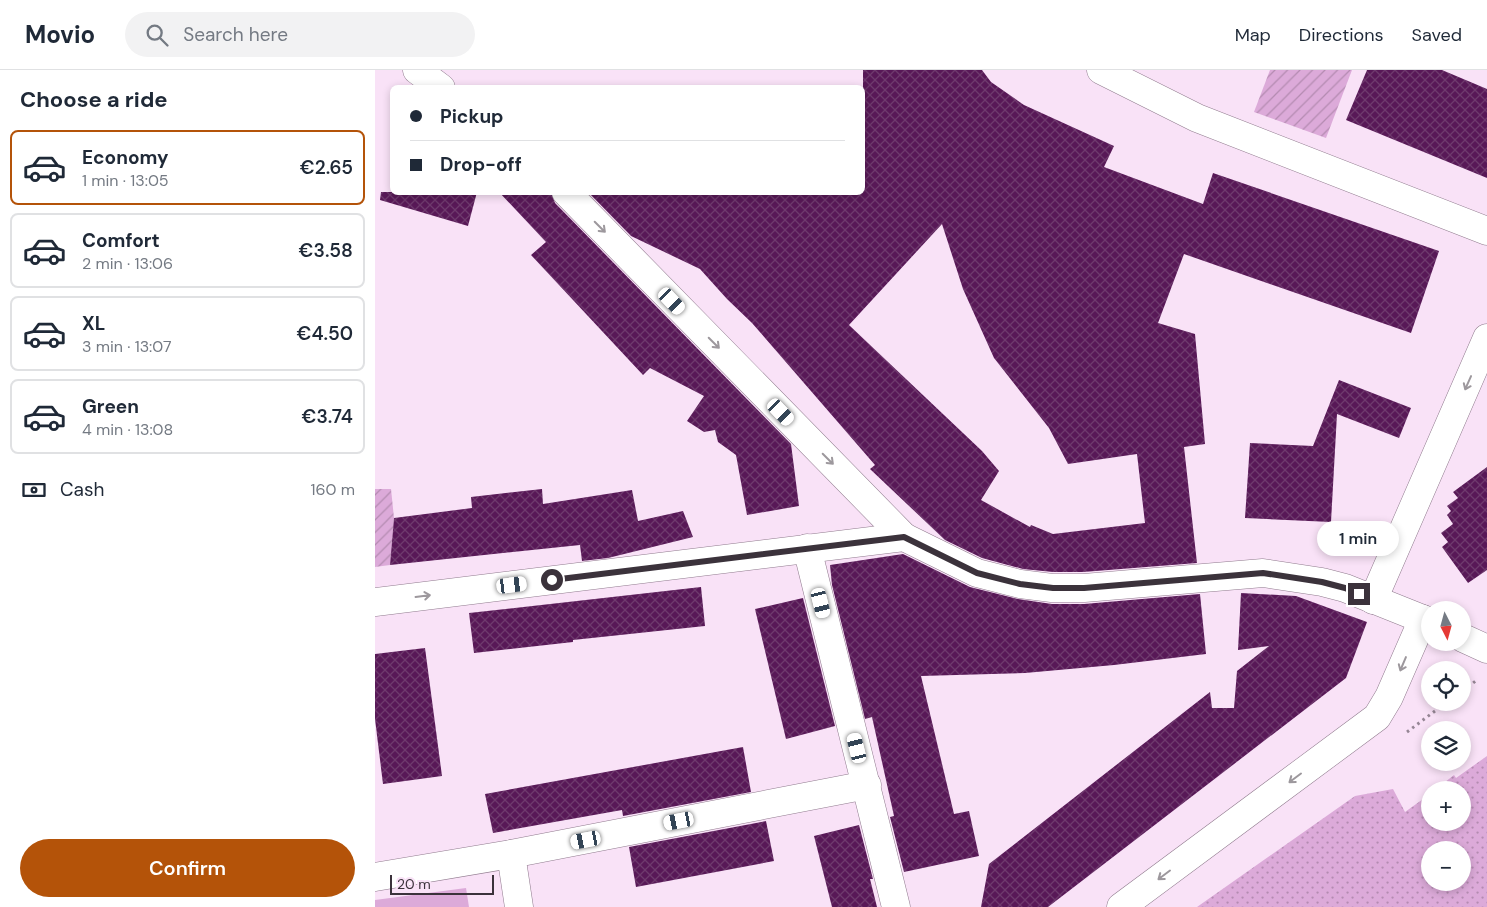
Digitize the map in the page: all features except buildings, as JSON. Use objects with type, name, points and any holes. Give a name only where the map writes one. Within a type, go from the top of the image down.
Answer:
[{"type":"street","points":[[417,70],[437,85]]},
{"type":"street","points":[[1101,70],[1197,118],[1487,231]]},
{"type":"street","points":[[569,195],[904,537],[977,573],[1020,584],[1053,588],[1084,588],[1263,573],[1322,582],[1345,588],[1421,619]]},
{"type":"street","points":[[1373,600],[1487,338]]},
{"type":"street","points":[[375,602],[904,537]]},
{"type":"street","points":[[807,548],[896,907]]},
{"type":"street","points":[[1121,907],[1377,717],[1389,697],[1421,631]]},
{"type":"street","points":[[375,877],[511,854],[867,785]]},
{"type":"street","points":[[511,854],[519,907]]},
{"type":"path","points":[[1471,685],[1481,677]]},
{"type":"shaded area","points":[[1270,70],[1352,70],[1326,138],[1254,112]]},
{"type":"shaded area","points":[[375,489],[391,489],[394,518],[390,565],[375,567]]},
{"type":"shaded area","points":[[1487,756],[1487,907],[1197,907],[1355,796],[1393,789],[1405,812],[1421,800],[1421,831],[1471,831],[1471,781],[1446,781],[1454,775],[1456,778],[1466,771],[1471,771],[1471,767]]},
{"type":"shaded area","points":[[466,888],[469,907],[375,907],[375,900]]},
{"type":"route","points":[[552,580],[904,537],[977,573],[1020,584],[1053,588],[1084,588],[1263,573],[1322,582],[1359,594]]}]
